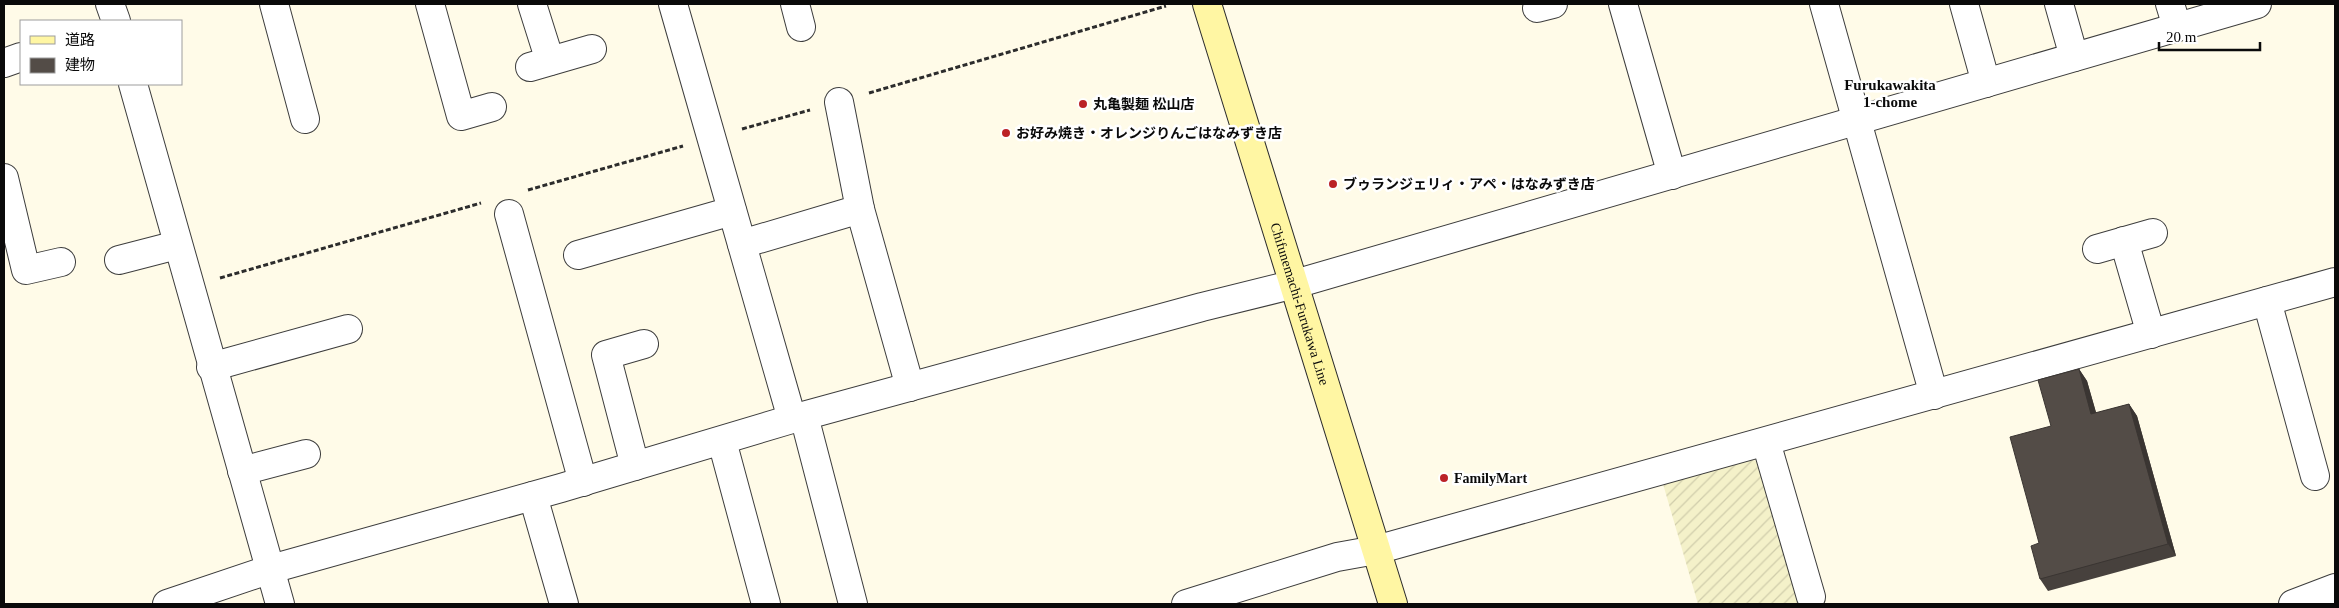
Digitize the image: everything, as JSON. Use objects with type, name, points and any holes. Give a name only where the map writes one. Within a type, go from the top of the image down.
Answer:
[{"type":"street","points":[[274,4],[305,119]]},
{"type":"street","points":[[430,4],[461,116],[492,107]]},
{"type":"street","points":[[532,4],[540,64],[592,49]]},
{"type":"street","points":[[672,4],[732,211],[798,418],[853,604]]},
{"type":"street","name":"Chifunemachi-Furukawa Line","points":[[1207,4],[1393,604]]},
{"type":"street","points":[[1623,4],[1672,174]]},
{"type":"street","points":[[1824,4],[1934,395]]},
{"type":"street","points":[[1964,4],[1986,83]]},
{"type":"street","points":[[2059,4],[2074,57]]},
{"type":"street","points":[[166,604],[271,569],[583,482],[798,418],[1202,307],[1294,284],[1857,121],[2074,57],[2174,16],[2258,4]]},
{"type":"street","points":[[4,62],[20,57]]},
{"type":"street","points":[[133,85],[211,367],[280,604]]},
{"type":"street","points":[[839,102],[860,209],[910,387]]},
{"type":"street","points":[[4,178],[26,270],[61,262]]},
{"type":"street","points":[[515,203],[583,482]]},
{"type":"street","points":[[742,244],[860,209]]},
{"type":"street","points":[[578,255],[732,211]]},
{"type":"street","points":[[2097,248],[2153,233]]},
{"type":"street","points":[[2124,241],[2151,334]]},
{"type":"street","points":[[119,260],[177,245]]},
{"type":"street","points":[[1191,603],[1337,556],[1376,550],[2335,282]]},
{"type":"street","points":[[2267,301],[2315,476]]},
{"type":"street","points":[[211,367],[348,329]]},
{"type":"street","points":[[635,466],[606,355],[644,344]]},
{"type":"street","points":[[722,440],[766,604]]},
{"type":"street","points":[[1766,442],[1812,597]]},
{"type":"street","points":[[242,471],[306,454]]},
{"type":"street","points":[[533,496],[564,604]]},
{"type":"street","points":[[2303,603],[2335,588]]},
{"type":"path","points":[[515,203],[711,138],[1166,6]]},
{"type":"path","points":[[189,287],[483,203]]},
{"type":"shaded area","points":[[1751,460],[1759,461],[1800,602],[1794,604],[1698,604],[1663,484]]},
{"type":"building","points":[[2079,369],[2091,414],[2129,404],[2168,544],[2040,579],[2031,546],[2039,543],[2010,437],[2051,426],[2038,380]]},
{"type":"place","name":"丸亀製麺 松山店","points":[[1083,104]]},
{"type":"place","name":"お好み焼き・オレンジりんごはなみずき店","points":[[1006,133]]},
{"type":"place","name":"ブゥランジェリィ・アペ・はなみずき店","points":[[1333,184]]},
{"type":"place","name":"FamilyMart","points":[[1444,478]]},
{"type":"district","name":"Furukawakita 1-chome","points":[[1890,94]]}]
